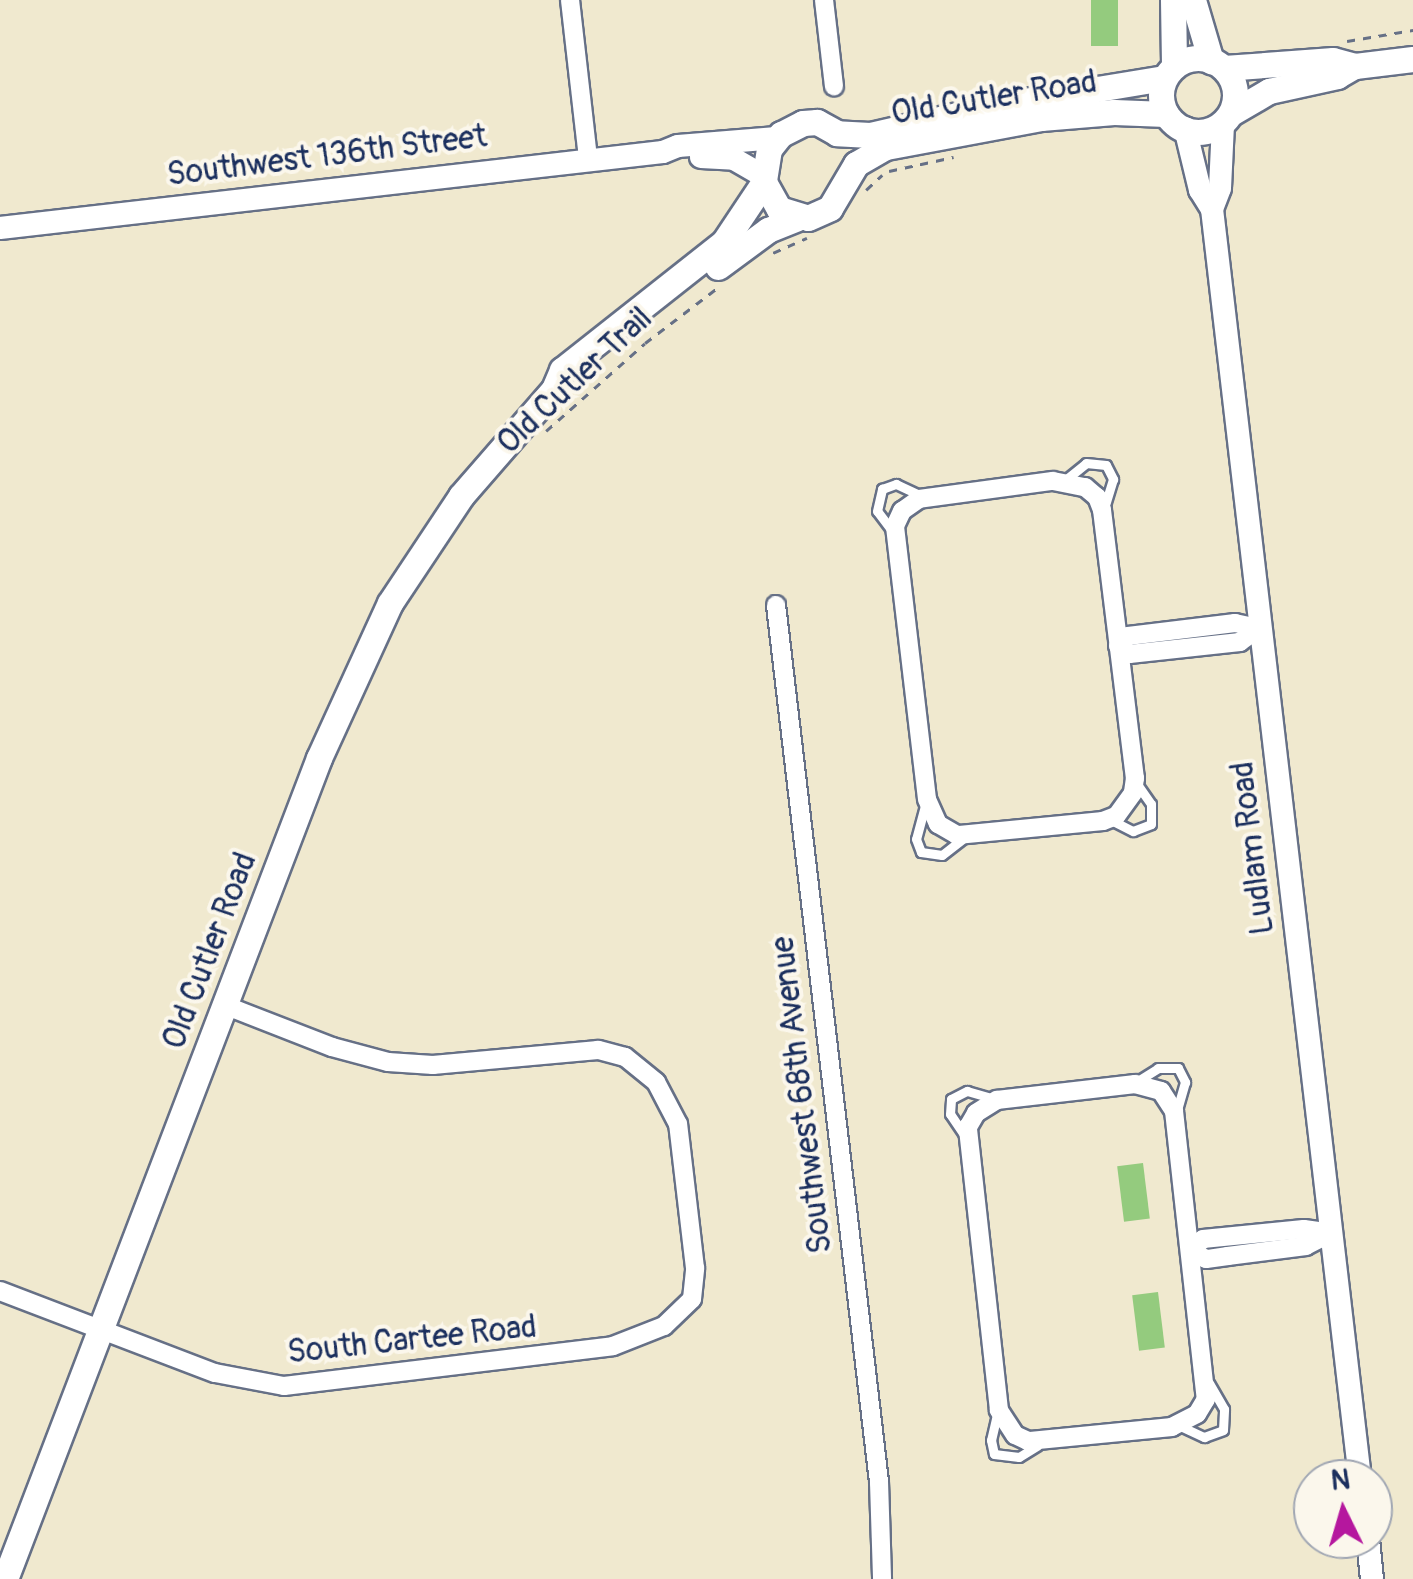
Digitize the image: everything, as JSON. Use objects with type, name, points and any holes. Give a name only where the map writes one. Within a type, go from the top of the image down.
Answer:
[{"type":"main road","points":[[1173,0],[1169,72],[1160,99],[1176,120]]},
{"type":"main road","points":[[1193,0],[1217,65],[1236,91],[1228,118]]},
{"type":"main road","points":[[1217,65],[1332,60],[1355,66],[1413,59]]},
{"type":"main road","name":"Old Cutler Road","points":[[777,138],[810,122],[836,133],[870,135],[1169,72],[1190,60],[1217,65]]},
{"type":"main road","points":[[1228,118],[1260,94],[1337,76],[1355,66]]},
{"type":"main road","name":"Old Cutler Road","points":[[554,388],[572,382],[758,237],[806,226],[851,190],[856,164],[876,151],[955,131],[1072,114],[1176,120],[1209,129],[1228,118]]},
{"type":"main road","points":[[836,133],[843,147],[851,190]]},
{"type":"main road","points":[[777,138],[764,162],[764,179],[779,209],[806,226]]},
{"type":"main road","name":"Old Cutler Road","points":[[5,1579],[332,726],[390,603],[461,496],[554,388],[562,370],[724,242],[764,179]]},
{"type":"street","points":[[570,0],[588,158]]},
{"type":"street","points":[[824,0],[834,86]]},
{"type":"street","name":"Ludlam Road","points":[[1212,209],[1220,188],[1228,118]]},
{"type":"street","name":"Ludlam Road","points":[[1176,120],[1200,190],[1212,209],[1358,1459]]},
{"type":"street","name":"Southwest 136th Street","points":[[663,152],[678,146],[777,138]]},
{"type":"street","name":"Southwest 136th Street","points":[[0,228],[663,152],[734,159],[764,179]]},
{"type":"street","points":[[1064,481],[1092,491],[1102,510],[1135,782],[1116,815],[965,837],[942,829],[927,800],[894,533],[902,511],[924,498],[1064,481]]},
{"type":"street","name":"Southwest 68th Avenue","points":[[776,605],[879,1482],[882,1579]]},
{"type":"street","points":[[1118,646],[1128,636],[1235,623],[1258,628]]},
{"type":"street","name":"South Cartee Road","points":[[0,1291],[215,1374],[284,1386],[599,1349],[664,1326],[692,1299],[695,1268],[678,1124],[656,1082],[637,1064],[598,1050],[433,1065],[388,1062],[332,1048],[224,1005]]},
{"type":"street","points":[[1132,1085],[1161,1091],[1175,1115],[1208,1380],[1202,1410],[1178,1425],[1042,1442],[1015,1435],[999,1408],[967,1139],[976,1112],[997,1100],[1132,1085]]},
{"type":"street","points":[[1191,1251],[1203,1239],[1304,1229],[1331,1233]]},
{"type":"lane","points":[[1064,481],[1086,463],[1106,465],[1113,479],[1102,510]]},
{"type":"lane","points":[[894,533],[877,510],[882,489],[896,484],[924,498]]},
{"type":"lane","points":[[1116,815],[1133,831],[1151,824],[1151,804],[1135,782]]},
{"type":"lane","points":[[927,800],[916,839],[921,852],[942,855],[965,837]]},
{"type":"lane","points":[[1132,1085],[1158,1068],[1178,1068],[1185,1089],[1175,1115]]},
{"type":"lane","points":[[967,1139],[952,1121],[951,1099],[967,1091],[997,1100]]},
{"type":"lane","points":[[1178,1425],[1204,1437],[1222,1430],[1224,1409],[1208,1380]]},
{"type":"lane","points":[[999,1408],[992,1433],[994,1454],[1004,1458],[1020,1456],[1042,1442]]},
{"type":"path","points":[[851,190],[886,172],[958,155]]},
{"type":"path","points":[[770,254],[806,226]]},
{"type":"path","name":"Old Cutler Trail","points":[[537,442],[645,344],[727,282]]},
{"type":"green space","points":[[1091,0],[1118,0],[1118,46],[1091,46]]},
{"type":"green space","points":[[1143,1163],[1150,1219],[1124,1222],[1117,1166]]},
{"type":"green space","points":[[1158,1292],[1165,1348],[1139,1351],[1132,1295]]}]
